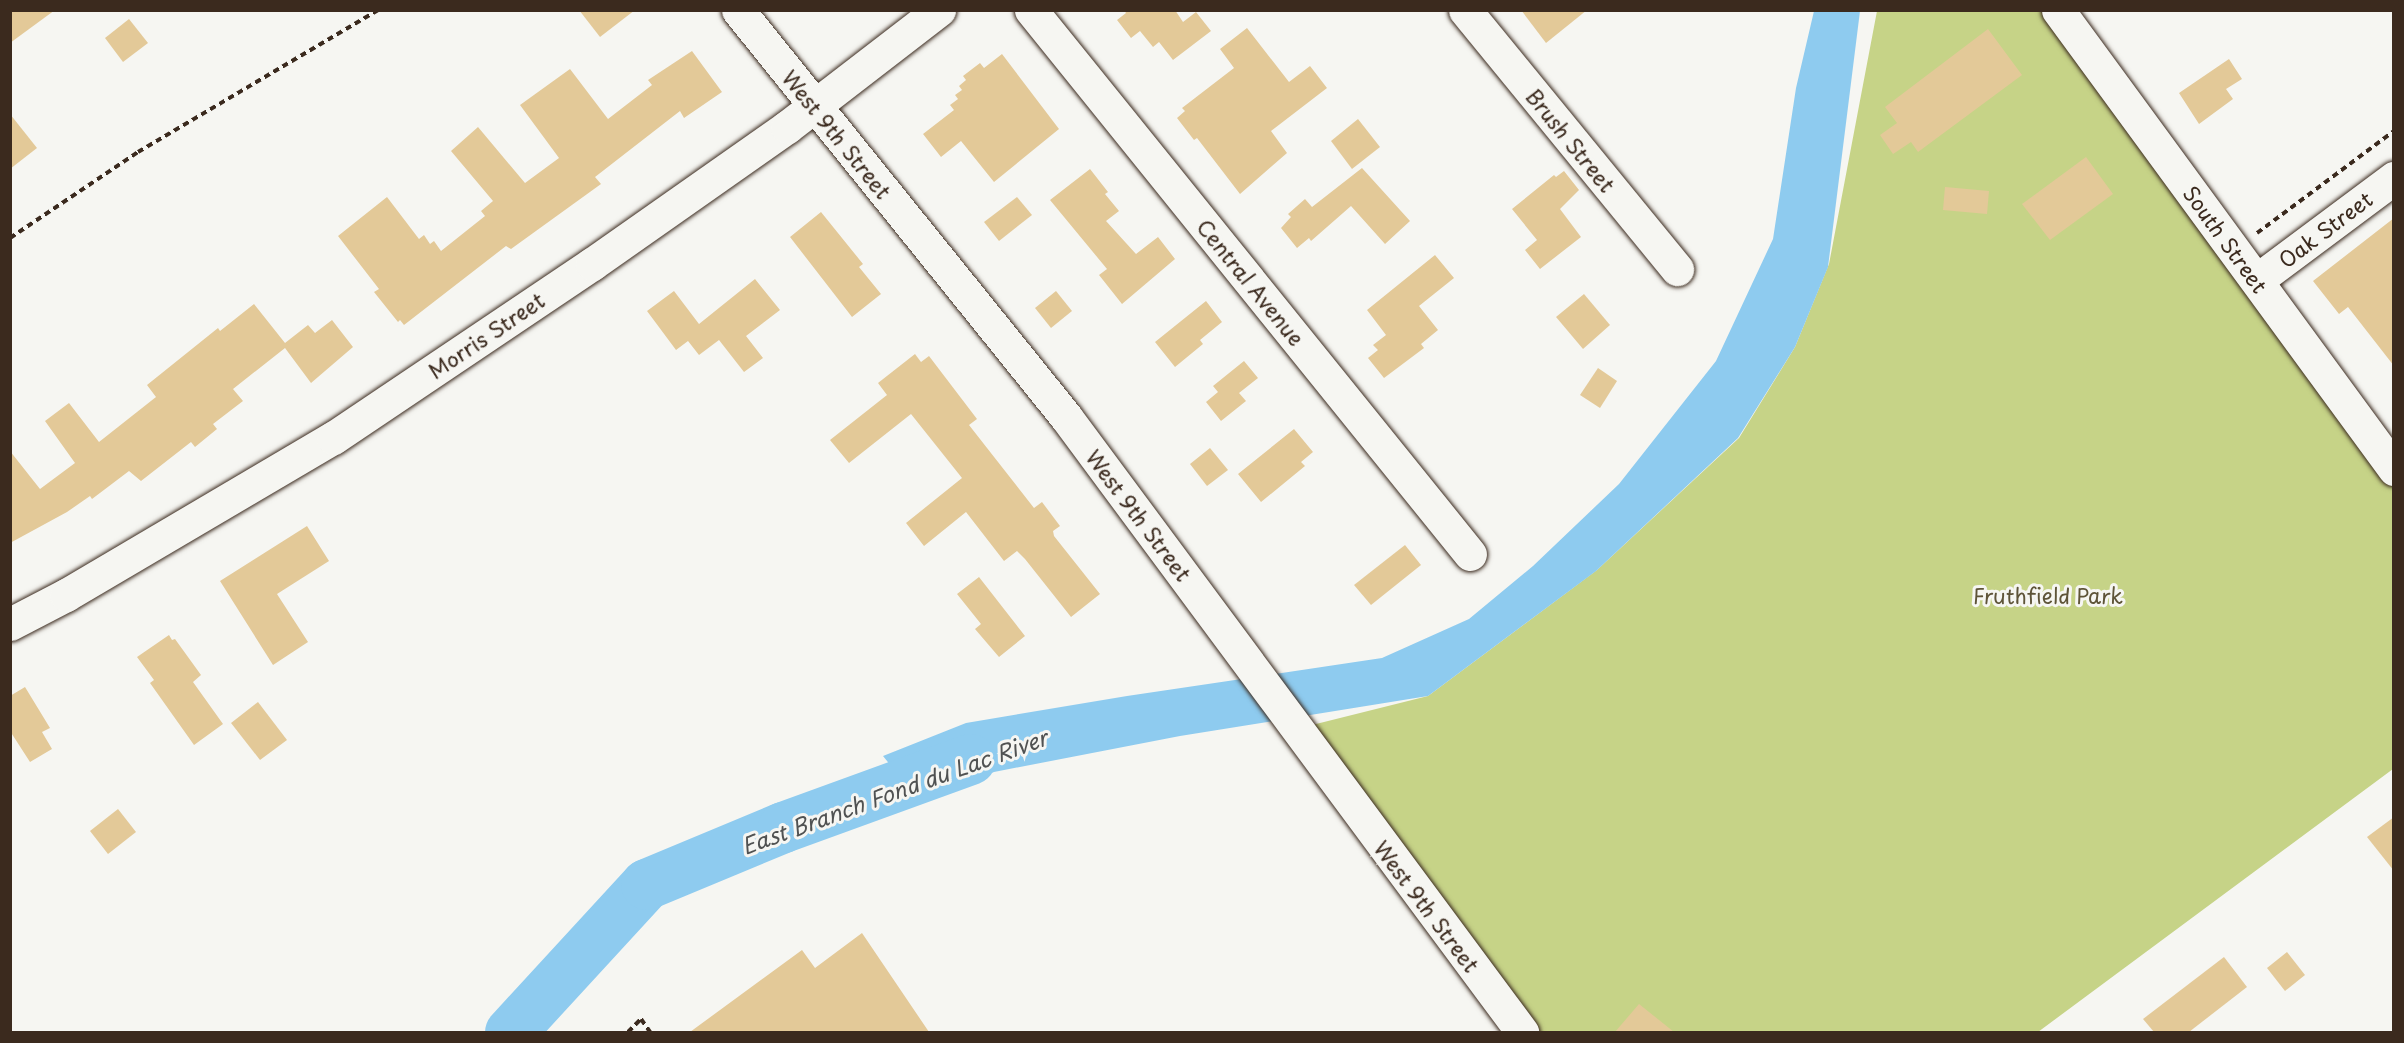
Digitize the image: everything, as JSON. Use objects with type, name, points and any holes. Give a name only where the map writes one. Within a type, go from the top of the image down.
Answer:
[{"type":"street","name":"West 9th Street","points":[[738,10],[1066,417],[1522,1032]]},
{"type":"street","name":"Morris Street","points":[[10,624],[66,595],[333,438],[592,264],[816,107],[939,10]]},
{"type":"street","name":"Central Avenue","points":[[1031,10],[1470,554]]},
{"type":"street","name":"Brush Street","points":[[1465,10],[1677,269]]},
{"type":"street","name":"South Street","points":[[2058,10],[2394,469]]},
{"type":"street","name":"Oak Street","points":[[2257,280],[2394,178]]},
{"type":"path","points":[[10,238],[138,152],[378,10]]},
{"type":"path","points":[[2235,249],[2394,131]]},
{"type":"path","points":[[628,1032],[641,1019],[650,1032]]},
{"type":"green space","name":"Fruthfield Park","points":[[1877,11],[2058,11],[2393,469],[2393,769],[2038,1032],[1522,1032],[1296,729],[1428,696],[1597,570],[1739,438],[1795,347],[1829,264]]},
{"type":"water","points":[[1814,11],[1860,11],[1828,267],[1795,347],[1738,438],[1596,571],[1428,696],[1180,736],[994,772],[921,803],[883,756],[966,723],[1127,696],[1382,658],[1469,619],[1533,566],[1619,484],[1716,361],[1773,239],[1796,88]]},
{"type":"building","points":[[10,10],[55,10],[10,43]]},
{"type":"building","points":[[579,10],[635,10],[600,37]]},
{"type":"building","points":[[1124,10],[1175,10],[1183,22],[1196,12],[1211,31],[1173,60],[1159,42],[1153,47],[1140,31],[1131,38],[1117,20],[1126,13]]},
{"type":"building","points":[[1521,10],[1587,10],[1546,43]]},
{"type":"building","points":[[129,19],[148,43],[123,62],[105,38]]},
{"type":"building","points":[[1247,28],[1289,82],[1310,66],[1327,88],[1271,131],[1287,153],[1240,194],[1197,138],[1194,140],[1177,118],[1185,111],[1182,108],[1234,68],[1220,49]]},
{"type":"building","points":[[1988,29],[2022,75],[1918,152],[1911,142],[1893,154],[1880,135],[1897,123],[1885,107]]},
{"type":"building","points":[[692,51],[722,92],[684,118],[680,111],[595,177],[601,184],[511,249],[506,246],[404,325],[400,320],[398,322],[374,292],[379,289],[338,236],[387,197],[419,239],[424,235],[430,244],[434,241],[441,251],[485,216],[481,211],[493,201],[451,151],[478,127],[525,183],[559,158],[520,105],[570,69],[608,119],[652,85],[648,80]]},
{"type":"building","points":[[1002,54],[1059,129],[994,182],[961,141],[941,157],[923,134],[954,110],[950,105],[958,99],[955,95],[962,90],[959,86],[966,80],[963,76],[980,63],[984,68]]},
{"type":"building","points":[[2229,59],[2242,79],[2226,89],[2233,99],[2199,124],[2179,93]]},
{"type":"building","points":[[10,114],[37,148],[10,169]]},
{"type":"building","points":[[1358,119],[1380,147],[1352,169],[1331,141]]},
{"type":"building","points":[[2086,157],[2113,194],[2050,240],[2022,204]]},
{"type":"building","points":[[1362,168],[1410,221],[1385,244],[1351,206],[1311,241],[1309,238],[1297,248],[1281,228],[1291,217],[1288,214],[1305,199],[1312,207]]},
{"type":"building","points":[[1090,169],[1108,192],[1105,194],[1119,211],[1106,221],[1136,254],[1158,237],[1175,259],[1122,304],[1099,275],[1107,269],[1050,200]]},
{"type":"building","points":[[1564,171],[1579,190],[1560,209],[1581,237],[1540,269],[1525,250],[1537,240],[1512,209],[1554,175],[1556,177]]},
{"type":"building","points":[[1945,187],[1989,191],[1987,214],[1943,210]]},
{"type":"building","points":[[1017,197],[1032,215],[999,241],[984,222]]},
{"type":"building","points":[[821,212],[863,264],[859,267],[881,294],[852,317],[790,237]]},
{"type":"building","points":[[2394,218],[2394,366],[2348,307],[2339,314],[2313,281]]},
{"type":"building","points":[[1435,255],[1454,278],[1419,306],[1438,330],[1421,344],[1424,348],[1384,378],[1368,358],[1378,350],[1373,345],[1386,335],[1367,310]]},
{"type":"building","points":[[755,279],[780,310],[746,336],[763,358],[744,372],[719,340],[699,355],[688,341],[676,350],[647,311],[674,291],[699,324]]},
{"type":"building","points":[[1056,291],[1072,311],[1051,328],[1035,308]]},
{"type":"building","points":[[1584,294],[1610,325],[1583,349],[1556,317]]},
{"type":"building","points":[[1206,301],[1222,322],[1200,340],[1203,344],[1175,367],[1155,342]]},
{"type":"building","points":[[254,304],[285,343],[308,325],[315,333],[332,320],[353,347],[311,383],[285,348],[233,389],[243,401],[213,424],[217,429],[195,447],[191,442],[141,481],[129,471],[92,499],[90,496],[67,512],[10,543],[10,451],[40,489],[75,463],[45,421],[69,403],[99,442],[156,397],[147,385],[218,328],[220,331]]},
{"type":"building","points":[[915,354],[921,362],[929,356],[977,419],[969,425],[1034,508],[1042,502],[1060,526],[1053,531],[1054,536],[1100,594],[1071,617],[1017,551],[1004,561],[966,512],[924,546],[906,523],[962,478],[911,414],[849,463],[830,440],[887,395],[878,383]]},
{"type":"building","points":[[1244,361],[1258,378],[1239,393],[1246,401],[1221,421],[1206,402],[1218,392],[1213,386]]},
{"type":"building","points":[[1598,368],[1617,381],[1600,408],[1580,395]]},
{"type":"building","points":[[1294,429],[1313,452],[1301,462],[1305,466],[1261,502],[1238,474]]},
{"type":"building","points":[[1210,448],[1228,470],[1207,486],[1190,464]]},
{"type":"building","points":[[307,526],[329,561],[277,594],[308,642],[273,665],[220,581]]},
{"type":"building","points":[[1405,545],[1421,565],[1371,605],[1354,585]]},
{"type":"building","points":[[979,577],[1025,636],[999,657],[975,629],[981,624],[957,594]]},
{"type":"building","points":[[169,635],[172,640],[175,639],[201,675],[193,682],[223,724],[194,745],[150,683],[154,680],[137,657]]},
{"type":"building","points":[[25,687],[50,728],[42,732],[52,749],[30,762],[10,731],[10,696]]},
{"type":"building","points":[[258,702],[287,740],[260,760],[231,723]]},
{"type":"building","points":[[118,809],[136,832],[108,854],[90,831]]},
{"type":"building","points":[[2394,817],[2394,871],[2367,837]]},
{"type":"building","points":[[862,933],[929,1032],[690,1032],[802,950],[815,968]]},
{"type":"building","points":[[2287,952],[2305,975],[2285,991],[2267,968]]},
{"type":"building","points":[[2224,957],[2247,987],[2189,1032],[2154,1032],[2143,1019]]},
{"type":"building","points":[[1639,1004],[1674,1032],[1615,1032]]},
{"type":"waterway","name":"East Branch Fond du Lac River","points":[[510,1032],[646,884],[783,827],[970,759]]}]
